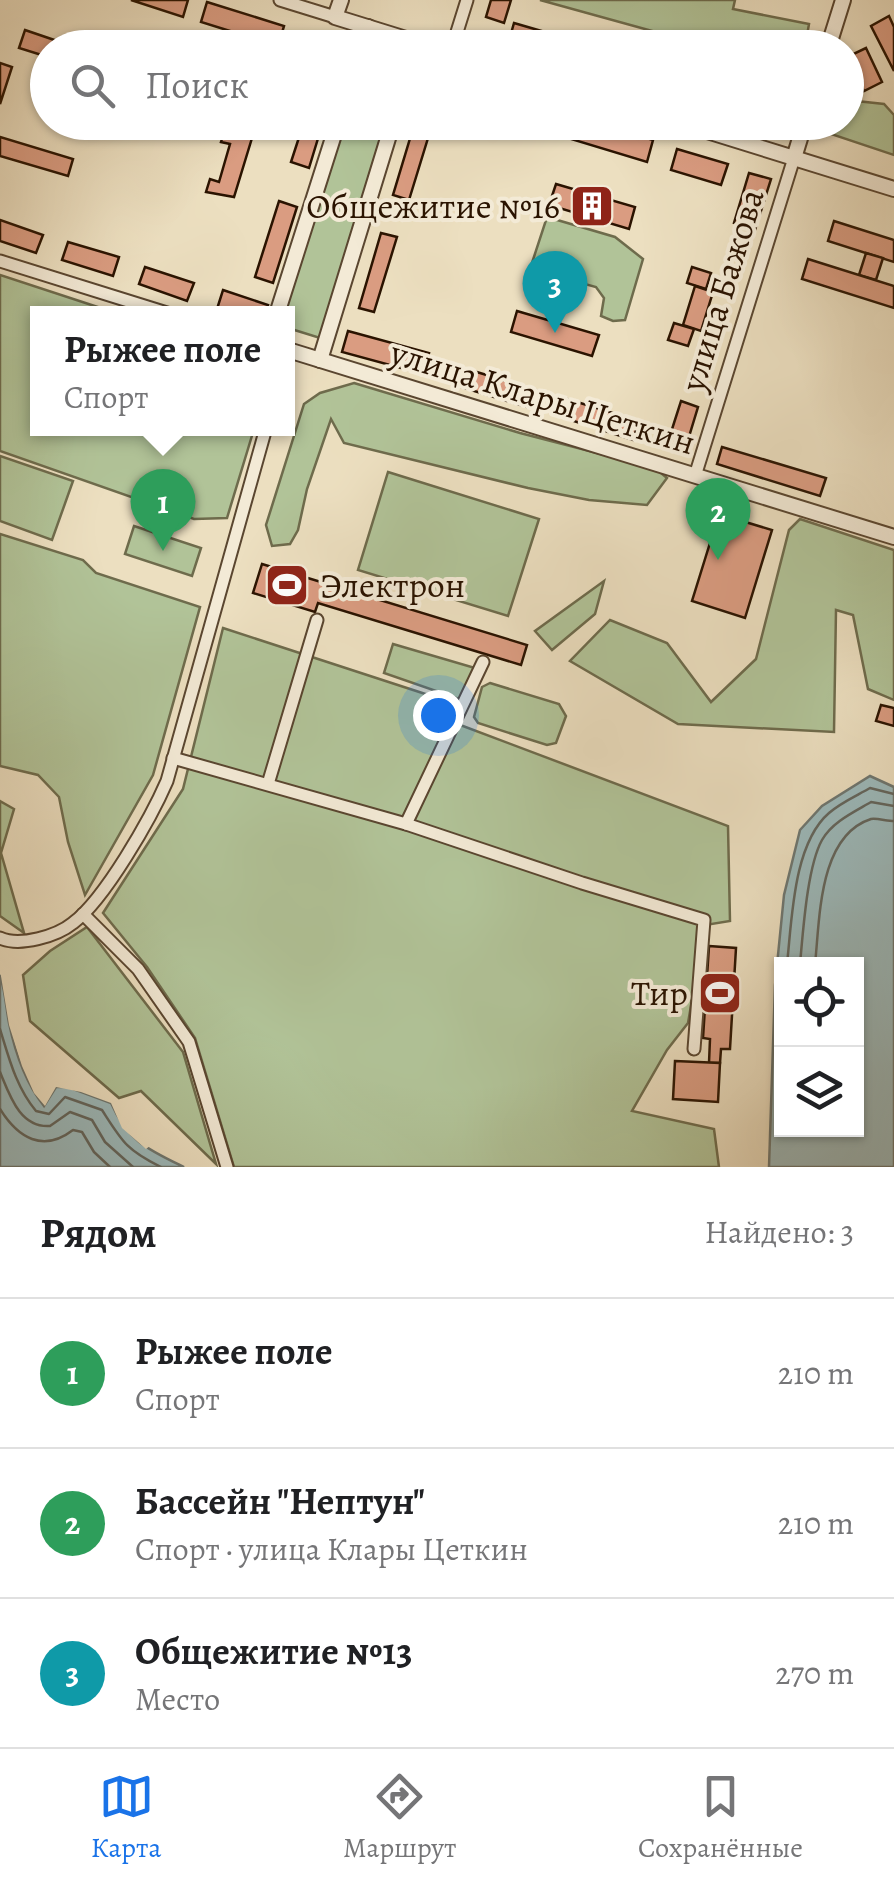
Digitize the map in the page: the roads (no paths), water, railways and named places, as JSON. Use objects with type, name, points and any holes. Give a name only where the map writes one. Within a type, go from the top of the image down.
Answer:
[{"type":"street","points":[[280,0],[376,30]]},
{"type":"street","points":[[335,17],[340,0]]},
{"type":"street","points":[[458,30],[467,0]]},
{"type":"street","points":[[834,30],[843,0]]},
{"type":"street","points":[[280,306],[332,140]]},
{"type":"street","points":[[320,360],[387,140]]},
{"type":"street","points":[[736,140],[894,189]]},
{"type":"street","name":"улица Бажова","points":[[695,476],[800,140]]},
{"type":"street","points":[[0,261],[144,306]]},
{"type":"street","name":"улица Клары Цеткин","points":[[295,352],[894,538]]},
{"type":"street","points":[[0,938],[23,942],[71,926],[126,856],[157,804],[264,436]]},
{"type":"street","points":[[268,784],[317,620]]},
{"type":"street","points":[[406,824],[483,662]]},
{"type":"street","points":[[173,758],[406,824],[704,920],[694,1049]]},
{"type":"street","points":[[83,914],[138,968],[189,1042],[227,1167]]},
{"type":"water","points":[[870,776],[894,787],[894,1167],[769,1167],[774,1015],[774,1137],[864,1137],[864,957],[778,957],[784,895],[800,830],[822,806]]},
{"type":"water","points":[[0,975],[18,1056],[44,1106],[56,1087],[68,1087],[111,1103],[132,1135],[184,1167],[0,1167]]},
{"type":"place","name":"Общежитие №16","points":[[592,206]]},
{"type":"place","name":"Общежитие №13","points":[[555,333]]},
{"type":"place","name":"Рыжее поле","points":[[163,551]]},
{"type":"place","name":"Бассейн \"Нептун\"","points":[[718,560]]},
{"type":"place","name":"Электрон","points":[[287,585]]},
{"type":"place","name":"Тир","points":[[720,993]]}]
